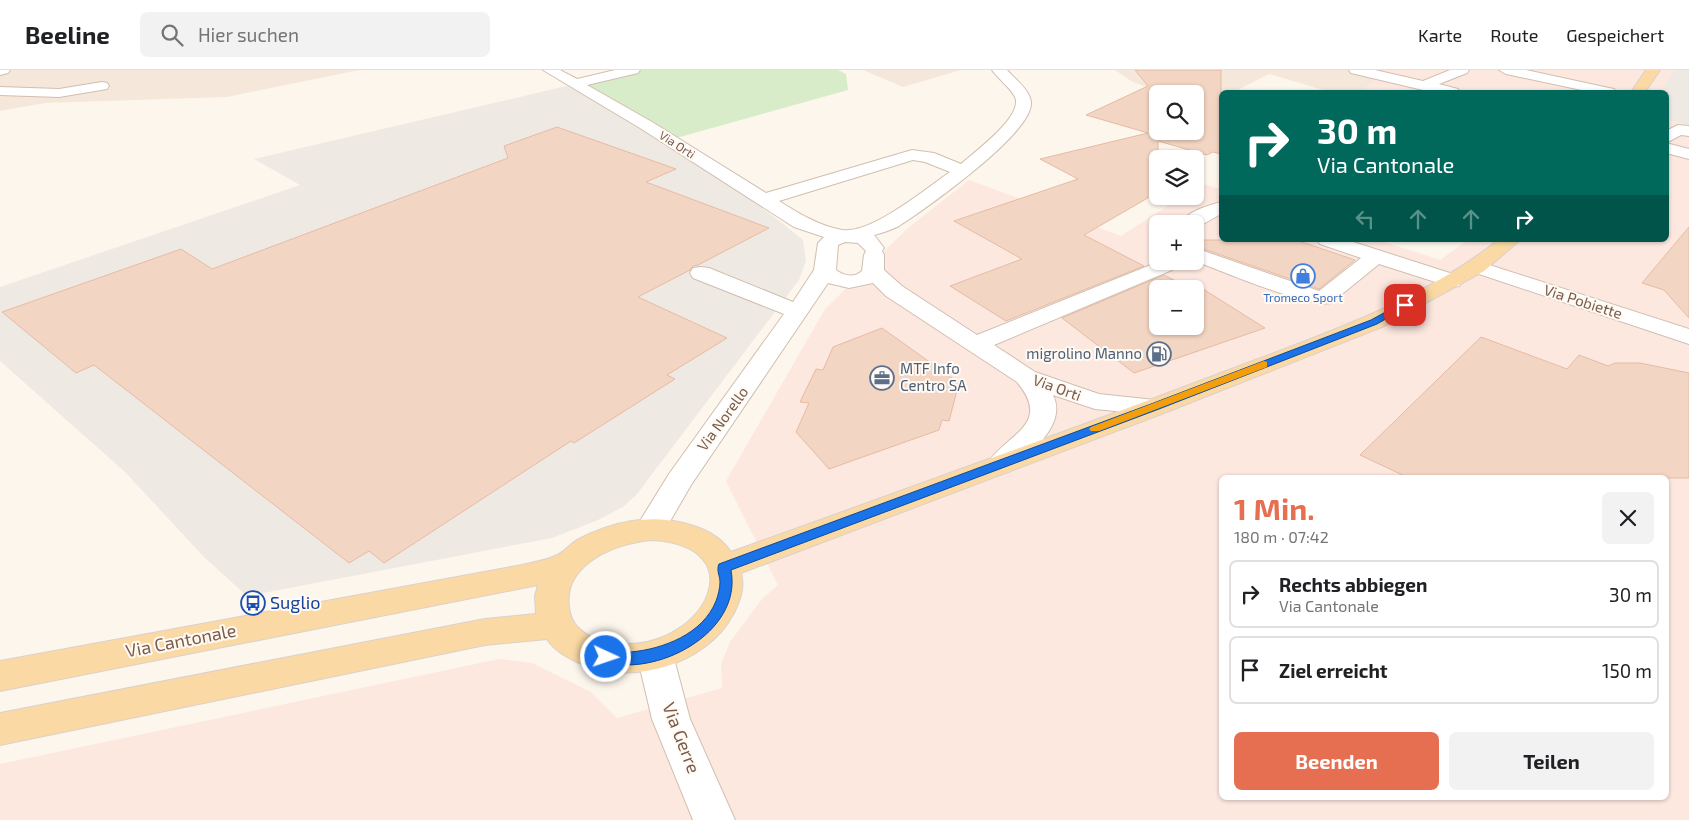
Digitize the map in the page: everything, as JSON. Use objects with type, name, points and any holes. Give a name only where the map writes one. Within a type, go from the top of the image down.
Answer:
[{"type":"main road","points":[[1639,90],[1653,70]]},
{"type":"main road","points":[[724,567],[1155,407],[1374,322],[1477,267],[1508,242]]},
{"type":"main road","points":[[650,529],[675,531],[697,538],[714,551],[724,567],[727,584],[723,601],[714,618],[698,634],[678,646],[655,655],[629,658],[606,657],[584,651],[566,640],[556,626],[550,605],[555,584],[567,565],[584,550],[604,539],[627,532],[650,529]]},
{"type":"main road","name":"Via Cantonale","points":[[0,676],[522,577],[567,565]]},
{"type":"main road","points":[[0,729],[486,632],[556,626]]},
{"type":"street","name":"Via Orti","points":[[550,70],[646,125],[801,223],[841,240]]},
{"type":"street","points":[[575,84],[633,70]]},
{"type":"street","points":[[841,240],[890,223],[963,172],[999,140],[1018,118],[1023,108],[1022,96],[999,70]]},
{"type":"street","points":[[1356,70],[1443,90]]},
{"type":"street","points":[[1422,86],[1462,70]]},
{"type":"street","points":[[1506,70],[1600,90]]},
{"type":"street","points":[[0,91],[60,93],[102,86]]},
{"type":"street","points":[[1669,138],[1678,130],[1689,131]]},
{"type":"street","points":[[1669,141],[1689,154]]},
{"type":"street","points":[[762,200],[912,155],[928,157],[963,172]]},
{"type":"street","points":[[1669,159],[1689,164]]},
{"type":"street","points":[[1204,215],[1219,209]]},
{"type":"street","points":[[850,276],[874,248],[890,223]]},
{"type":"street","points":[[841,240],[870,242],[874,248]]},
{"type":"street","points":[[841,240],[850,276]]},
{"type":"street","points":[[1333,242],[1451,281]]},
{"type":"street","points":[[1204,257],[1311,296],[1323,298],[1376,256]]},
{"type":"street","name":"Via Pobiette","points":[[1477,267],[1689,337]]},
{"type":"street","points":[[709,269],[801,307]]},
{"type":"street","points":[[976,344],[1155,270]]},
{"type":"street","name":"Via Orti","points":[[850,276],[894,291],[1026,377],[1095,401],[1155,407]]},
{"type":"street","name":"Via Norello","points":[[650,529],[679,481],[801,307],[850,276]]},
{"type":"street","points":[[1001,464],[1040,424],[1044,408],[1042,398],[1026,377]]},
{"type":"street","name":"Via Gerre","points":[[655,655],[671,719],[714,820]]},
{"type":"shaded area","points":[[0,70],[359,70],[227,97],[45,103],[0,111]]},
{"type":"shaded area","points":[[863,70],[961,70],[903,87]]},
{"type":"shaded area","points":[[1115,70],[1372,70],[1386,74],[1362,90],[1323,90],[1269,74],[1238,90],[1219,90],[1219,100],[1212,104],[1204,99],[1204,85],[1149,85],[1149,88],[1131,81]]},
{"type":"shaded area","points":[[1372,70],[1674,70],[1662,90],[1362,90],[1386,74]]},
{"type":"shaded area","points":[[1674,70],[1689,70],[1689,125],[1669,121],[1669,90],[1662,90]]},
{"type":"shaded area","points":[[575,84],[669,140],[778,220],[803,240],[806,261],[799,280],[637,494],[623,507],[598,520],[552,538],[247,596],[204,557],[125,472],[0,361],[0,287],[300,185],[254,159]]},
{"type":"shaded area","points":[[1669,121],[1689,125],[1689,820],[0,820],[0,764],[499,659],[532,663],[591,692],[617,718],[722,688],[721,664],[730,642],[762,599],[778,585],[726,481],[825,309],[908,228],[969,180],[1121,236],[1149,218],[1149,270],[1204,270],[1204,215],[1154,215],[1169,205],[1204,205],[1204,184],[1219,188],[1219,242],[1384,242],[1440,260],[1465,242],[1669,242]]},
{"type":"green space","points":[[633,70],[838,70],[846,74],[848,90],[669,140],[575,84]]},
{"type":"building","points":[[1135,70],[1221,70],[1221,90],[1219,90],[1219,154],[1213,152],[1207,155],[1204,154],[1204,150],[1190,150],[1158,141],[1158,150],[1149,150],[1149,197],[1084,235],[1144,266],[1006,321],[950,286],[1022,259],[954,221],[1078,179],[1040,159],[1148,133],[1086,115],[1148,86]]},
{"type":"building","points":[[557,127],[676,169],[646,182],[769,228],[693,266],[690,270],[638,297],[727,338],[667,375],[675,379],[574,443],[571,441],[384,563],[369,551],[349,563],[94,365],[76,373],[2,312],[181,249],[212,269],[508,158],[504,146]]},
{"type":"building","points":[[1689,227],[1689,318],[1664,290],[1642,283]]},
{"type":"building","points":[[1204,240],[1219,240],[1219,242],[1302,242],[1355,260],[1319,289],[1204,249]]},
{"type":"building","points":[[1164,275],[1174,280],[1152,280]]},
{"type":"building","points":[[1149,281],[1149,335],[1204,335],[1204,290],[1265,328],[1134,373],[1062,318]]},
{"type":"building","points":[[882,328],[959,383],[949,421],[942,420],[939,430],[829,469],[796,432],[809,403],[800,402],[816,369],[823,370],[833,347]]},
{"type":"building","points":[[1481,337],[1567,369],[1579,355],[1608,366],[1615,363],[1640,363],[1689,373],[1689,478],[1669,478],[1669,475],[1403,475],[1360,455]]},
{"type":"slow traffic","points":[[1095,429],[1264,364]]},
{"type":"place","name":"Tromeco Sport","points":[[1303,276]]},
{"type":"place","name":"migrolino Manno","points":[[1159,354]]},
{"type":"place","name":"MTF Info Centro SA","points":[[882,378]]},
{"type":"place","name":"Suglio","points":[[253,603]]},
{"type":"route","points":[[606,657],[629,658],[655,655],[678,646],[698,634],[714,618],[723,601],[727,584],[724,567],[1155,407],[1374,322],[1405,305]]}]
